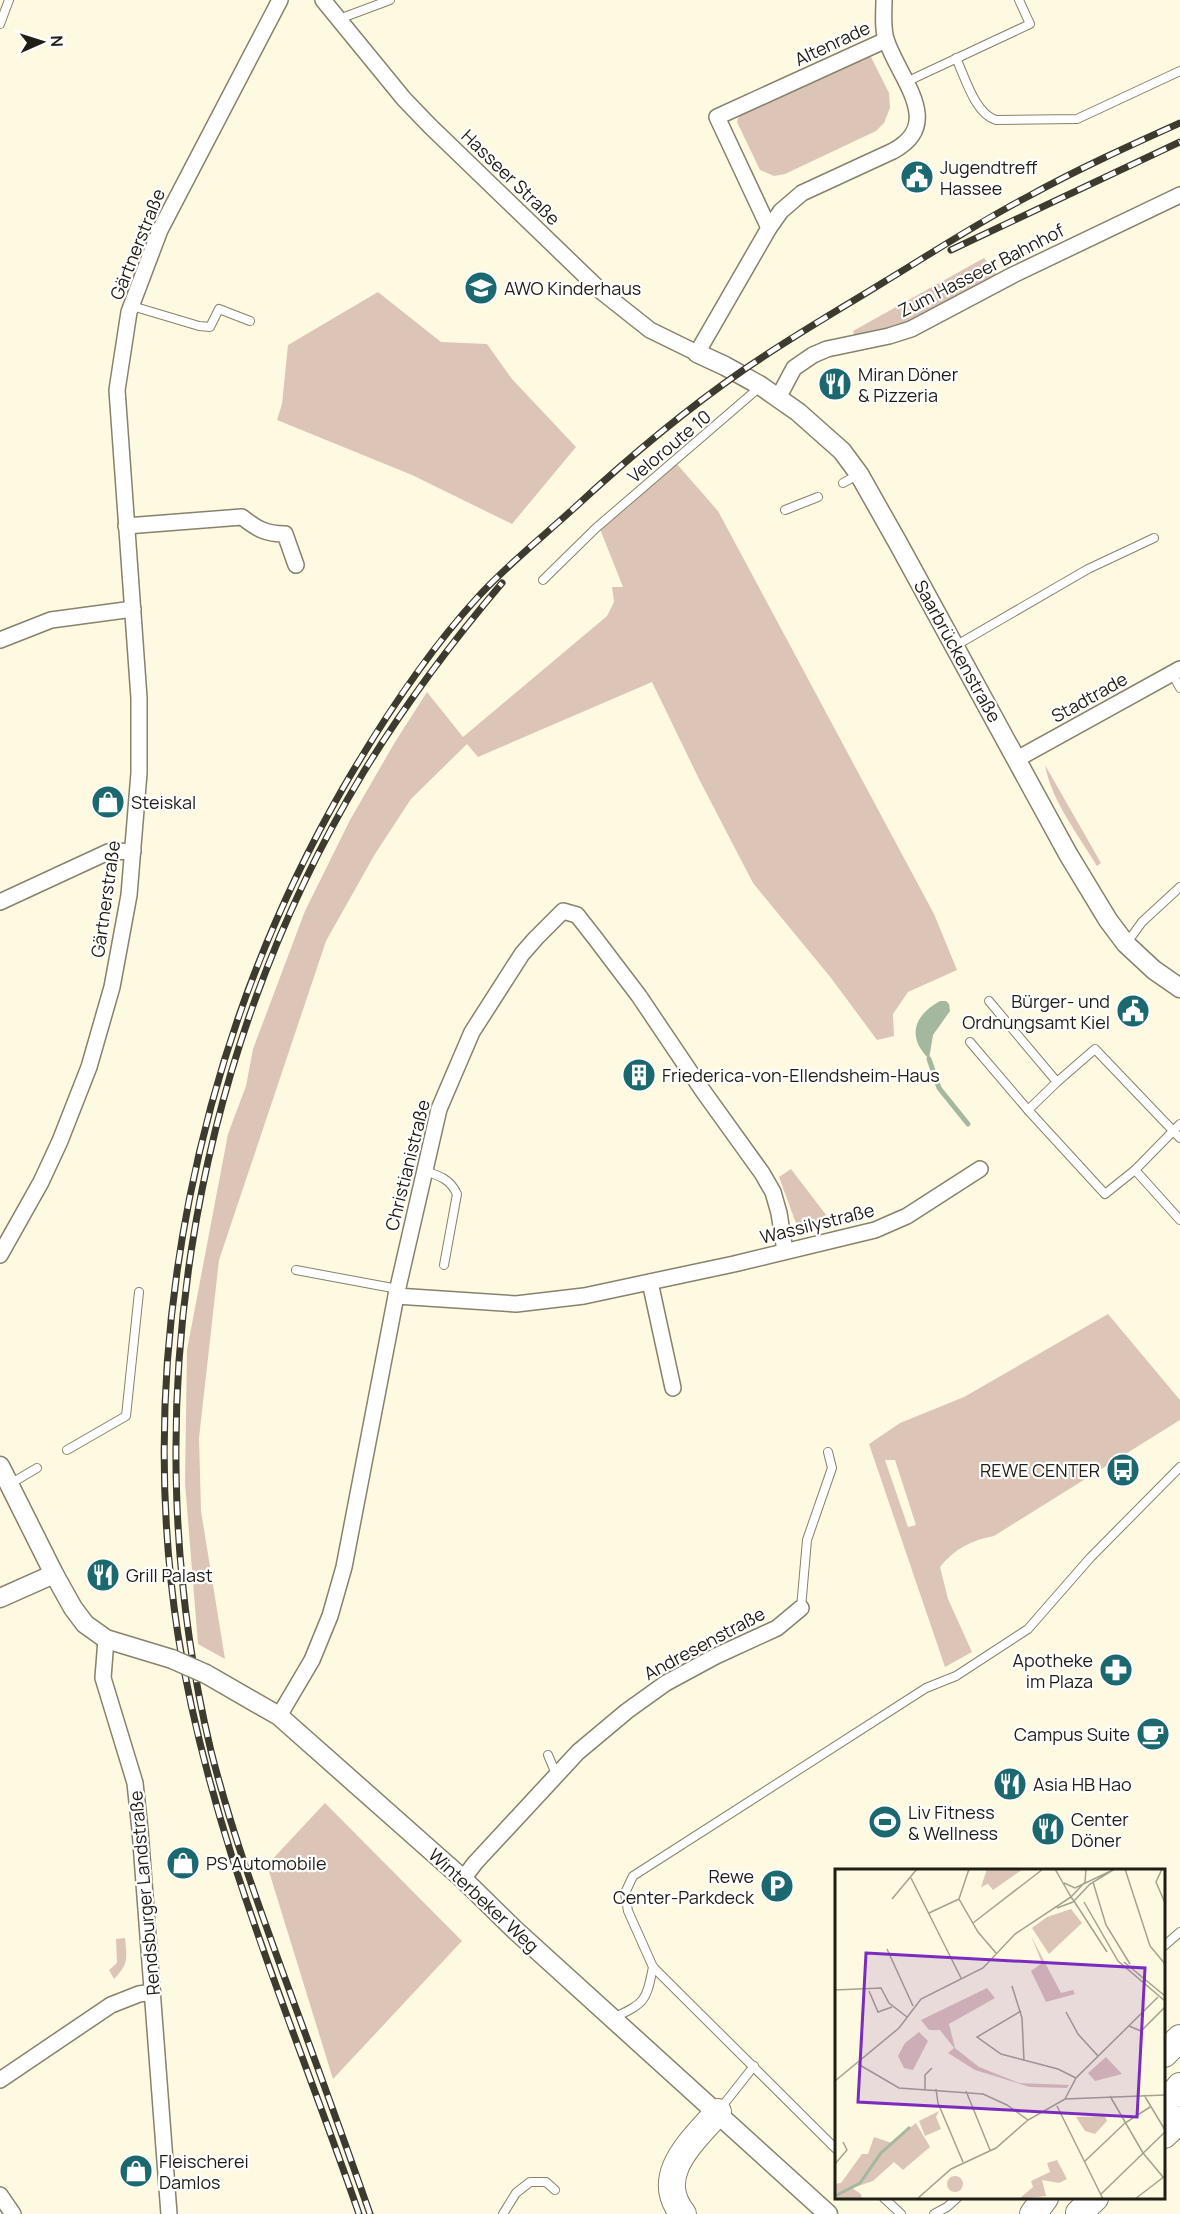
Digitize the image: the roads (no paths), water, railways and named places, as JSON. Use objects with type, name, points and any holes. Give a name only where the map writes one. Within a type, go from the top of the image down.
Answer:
[{"type":"highway","points":[[1165,2053],[1180,2038]]},
{"type":"highway","points":[[1165,2104],[1180,2086]]},
{"type":"highway","points":[[683,2214],[676,2205],[672,2191],[673,2174],[680,2156],[718,2112]]},
{"type":"highway","points":[[1165,2134],[1180,2120]]},
{"type":"highway","points":[[1033,2214],[1043,2199]]},
{"type":"street","name":"Gärtnerstraße","points":[[0,1255],[42,1182],[89,1067],[112,987],[129,895],[139,773],[139,730],[133,609],[117,390],[132,306],[160,230],[280,0]]},
{"type":"street","name":"Hasseer Straße","points":[[323,0],[404,99],[602,292],[650,330],[697,353]]},
{"type":"street","points":[[884,0],[886,40]]},
{"type":"street","name":"Altenrade","points":[[697,353],[769,228],[781,212],[802,193],[907,144],[915,133],[919,117],[915,103],[886,40],[717,117],[769,228]]},
{"type":"street","name":"Zum Hasseer Bahnhof","points":[[778,398],[794,368],[813,355],[827,349],[911,329],[1023,270],[1180,195]]},
{"type":"street","name":"Saarbrückenstraße","points":[[697,353],[761,386],[842,451],[851,478],[955,646],[1068,854],[1108,920],[1126,944],[1154,970],[1180,988]]},
{"type":"street","points":[[126,526],[242,517],[269,534],[285,534],[296,566]]},
{"type":"street","points":[[0,640],[51,620],[133,609]]},
{"type":"street","name":"Stadtrade","points":[[1017,759],[1176,671]]},
{"type":"street","points":[[0,902],[108,852],[133,851]]},
{"type":"street","name":"Christianistraße","points":[[279,1716],[312,1660],[330,1616],[344,1567],[397,1293],[439,1109],[472,1032],[522,954],[563,911],[577,915],[602,947],[639,996],[702,1091],[762,1173],[773,1192],[785,1251]]},
{"type":"street","name":"Wassilystraße","points":[[397,1293],[516,1304],[584,1296],[650,1282],[875,1230],[907,1216],[980,1168]]},
{"type":"street","points":[[650,1282],[673,1388]]},
{"type":"street","points":[[0,1466],[54,1574],[74,1608],[85,1624],[106,1639]]},
{"type":"street","points":[[0,1598],[54,1574]]},
{"type":"street","name":"Andresenstraße","points":[[463,1879],[475,1863],[578,1752],[655,1690],[716,1656],[777,1628],[801,1608]]},
{"type":"street","name":"Winterbeker Weg","points":[[106,1639],[172,1659],[206,1674],[279,1716],[463,1879],[515,1930],[828,2214]]},
{"type":"street","name":"Rendsburger Landstraße","points":[[106,1639],[102,1678],[135,1783],[169,2214]]},
{"type":"street","points":[[0,2080],[111,2004],[139,1994],[153,1992]]},
{"type":"street","points":[[0,2195],[13,2214]]},
{"type":"lane","points":[[0,24],[9,0]]},
{"type":"lane","points":[[339,19],[390,0]]},
{"type":"lane","points":[[905,82],[1030,24],[1019,0]]},
{"type":"lane","points":[[956,58],[980,111],[988,118],[996,120],[1077,119],[1180,71]]},
{"type":"lane","points":[[132,306],[199,326],[210,327],[219,309],[250,321]]},
{"type":"lane","name":"Veloroute 10","points":[[543,580],[596,528],[761,386]]},
{"type":"lane","points":[[785,510],[818,497]]},
{"type":"lane","points":[[955,646],[1088,570],[1154,538]]},
{"type":"lane","points":[[1176,671],[1180,688]]},
{"type":"lane","points":[[1126,944],[1142,922],[1180,887]]},
{"type":"lane","points":[[989,1001],[1057,1082]]},
{"type":"lane","points":[[970,1042],[1105,1194],[1177,1135],[1180,1124]]},
{"type":"lane","points":[[1028,1110],[1095,1049],[1177,1135]]},
{"type":"lane","points":[[1135,1170],[1180,1220]]},
{"type":"lane","points":[[425,1171],[443,1177],[452,1185],[457,1194],[444,1265]]},
{"type":"lane","points":[[296,1270],[397,1293]]},
{"type":"lane","points":[[67,1450],[126,1416],[139,1292]]},
{"type":"lane","name":"Andresenstraße","points":[[801,1608],[807,1540],[832,1468],[828,1452]]},
{"type":"lane","points":[[835,2147],[653,1967],[628,1911],[625,1893],[633,1876],[926,1688],[956,1676],[1028,1629],[1090,1558],[1180,1467]]},
{"type":"lane","points":[[10,1484],[37,1468]]},
{"type":"lane","points":[[548,1755],[556,1774]]},
{"type":"lane","points":[[1165,1945],[1180,1932]]},
{"type":"lane","points":[[614,2018],[644,2001],[653,1967]]},
{"type":"lane","points":[[718,2112],[754,2066]]},
{"type":"lane","points":[[503,2214],[516,2193],[530,2182],[546,2182],[555,2190]]},
{"type":"lane","points":[[885,2199],[901,2214]]},
{"type":"lane","points":[[934,2214],[956,2199]]},
{"type":"waterway","points":[[929,1059],[939,1088],[968,1124]]},
{"type":"railway","points":[[359,2214],[256,1929],[210,1784],[192,1710],[178,1635],[167,1526],[165,1416],[173,1306],[190,1198],[215,1091],[250,986],[292,885],[343,788],[373,738],[405,689],[440,642],[477,598],[511,564],[654,438],[697,403],[759,359],[1010,206],[1085,167],[1180,123]]},
{"type":"railway","points":[[951,250],[1180,142]]},
{"type":"railway","points":[[370,2214],[256,1897],[227,1810],[211,1751],[188,1626],[177,1500],[178,1373],[192,1247],[217,1123],[254,1002],[303,885],[363,773],[429,675],[502,583]]},
{"type":"place","name":"Jugendtreff Hassee","points":[[917,177]]},
{"type":"place","name":"AWO Kinderhaus","points":[[481,288]]},
{"type":"place","name":"Miran Döner & Pizzeria","points":[[835,384]]},
{"type":"place","name":"Steiskal","points":[[108,802]]},
{"type":"place","name":"Bürger- und Ordnungsamt Kiel","points":[[1133,1011]]},
{"type":"place","name":"Friederica-von-Ellendsheim-Haus","points":[[639,1075]]},
{"type":"place","name":"REWE CENTER","points":[[1123,1470]]},
{"type":"place","name":"Grill Palast","points":[[103,1575]]},
{"type":"place","name":"Apotheke im Plaza","points":[[1116,1670]]},
{"type":"place","name":"Campus Suite","points":[[1153,1734]]},
{"type":"place","name":"Asia HB Hao","points":[[1010,1784]]},
{"type":"place","name":"Liv Fitness & Wellness","points":[[885,1822]]},
{"type":"place","name":"Center Döner","points":[[1048,1829]]},
{"type":"place","name":"PS Automobile","points":[[183,1863]]},
{"type":"place","name":"Rewe Center-Parkdeck","points":[[777,1886]]},
{"type":"place","name":"Fleischerei Damlos","points":[[136,2171]]}]
